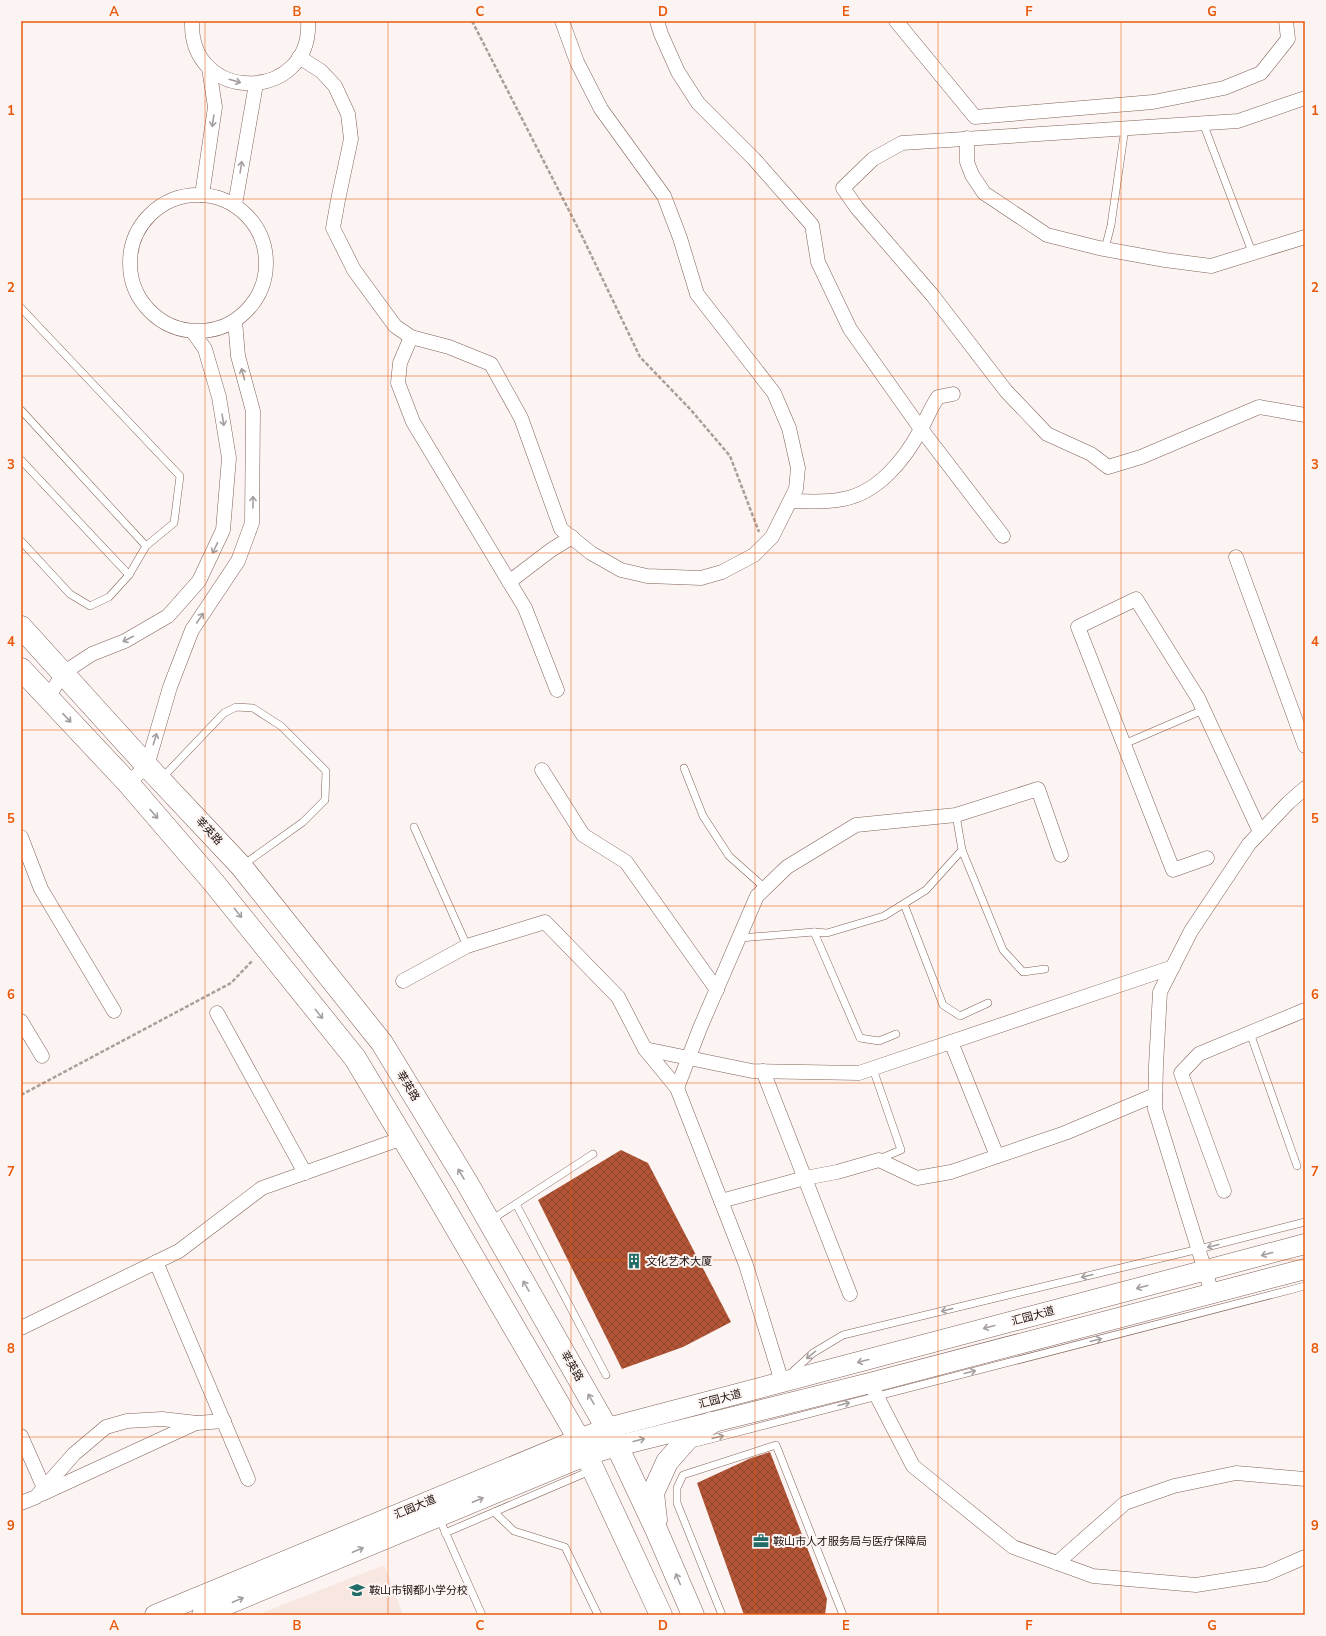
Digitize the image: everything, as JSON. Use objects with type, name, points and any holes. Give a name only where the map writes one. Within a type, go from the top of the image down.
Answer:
[{"type":"main road","name":"莘英路","points":[[21,627],[241,866],[382,1043],[489,1221],[612,1437],[656,1529],[693,1615]]},
{"type":"main road","points":[[21,669],[128,783],[214,883],[355,1058],[586,1454],[661,1615]]},
{"type":"main road","name":"汇园大道","points":[[202,1615],[442,1525],[586,1454],[612,1437],[782,1382],[1305,1244]]},
{"type":"main road","name":"汇园大道","points":[[612,1437],[711,1423],[874,1390],[1212,1293],[1305,1269]]},
{"type":"main road","points":[[656,1529],[654,1493],[667,1462],[689,1437],[711,1423]]},
{"type":"main road","name":"汇园大道","points":[[155,1615],[586,1454]]},
{"type":"street","points":[[192,21],[191,33],[197,52],[209,68],[223,78],[239,83],[256,84],[275,79],[292,67],[303,51],[309,32],[308,21]]},
{"type":"street","points":[[299,57],[321,71],[335,86],[348,114],[352,139],[333,228],[354,270],[395,326],[411,337],[449,347],[491,364],[521,418],[561,529],[591,553],[621,570],[647,576],[701,578],[722,572],[754,555],[772,537],[796,489],[798,468],[789,428],[774,393],[697,294],[680,238],[664,196],[601,109],[577,62],[562,21]]},
{"type":"street","points":[[657,21],[661,34],[678,72],[698,103],[754,159],[812,225],[818,262],[850,329],[922,429],[1003,536]]},
{"type":"street","points":[[896,21],[975,117],[1153,102],[1224,88],[1261,73],[1288,39],[1286,21]]},
{"type":"street","points":[[202,195],[215,107],[209,68]]},
{"type":"street","points":[[235,206],[256,84]]},
{"type":"street","points":[[1305,98],[1238,121],[902,142],[873,159],[843,188],[857,208],[933,296],[1006,391],[1047,434],[1091,454],[1108,467],[1141,457],[1259,407],[1305,415]]},
{"type":"street","points":[[967,138],[967,162],[972,175],[984,193],[1047,235],[1105,249],[1165,260],[1211,266],[1252,252],[1305,237]]},
{"type":"street","points":[[192,194],[214,196],[235,206],[252,221],[263,241],[266,263],[263,286],[252,306],[235,321],[222,328],[208,332],[193,332],[171,327],[152,314],[137,296],[130,275],[130,252],[137,231],[151,213],[170,200],[192,194]]},
{"type":"street","points":[[128,783],[154,773],[170,687],[192,630],[238,561],[252,523],[253,411],[238,356],[235,321]]},
{"type":"street","points":[[48,698],[63,673],[92,654],[125,641],[168,616],[199,581],[223,530],[229,458],[219,397],[205,349],[193,332]]},
{"type":"street","points":[[411,337],[400,363],[398,383],[413,422],[525,608],[557,690]]},
{"type":"street","points":[[791,501],[843,500],[859,495],[873,487],[901,461],[922,429],[931,407],[938,396],[952,394]]},
{"type":"street","points":[[509,582],[551,550],[572,538]]},
{"type":"street","points":[[1236,557],[1305,746]]},
{"type":"street","points":[[1207,858],[1173,870],[1078,627],[1136,599],[1198,698],[1260,832]]},
{"type":"street","points":[[542,770],[583,835],[626,862],[717,990]]},
{"type":"street","points":[[1212,1293],[1155,1109],[1160,992],[1191,931],[1249,844],[1288,803],[1305,788]]},
{"type":"street","points":[[677,1088],[688,1058],[757,896],[787,867],[856,825],[956,815],[1038,789],[1061,855]]},
{"type":"street","points":[[21,837],[41,889],[114,1011]]},
{"type":"street","points":[[403,981],[467,946],[545,922],[618,998],[645,1049],[677,1088],[746,1265],[782,1382]]},
{"type":"street","points":[[645,1049],[752,1071],[859,1073],[1173,967]]},
{"type":"street","points":[[1224,1190],[1181,1073],[1199,1054],[1305,1010]]},
{"type":"street","points":[[217,1013],[305,1173]]},
{"type":"street","points":[[21,1021],[42,1056]]},
{"type":"street","points":[[951,1042],[997,1156]]},
{"type":"street","points":[[763,1071],[850,1294]]},
{"type":"street","points":[[721,1201],[879,1160],[917,1178],[951,1172],[1066,1133],[1155,1095]]},
{"type":"street","points":[[21,1328],[179,1251],[262,1188],[403,1138]]},
{"type":"street","points":[[156,1262],[248,1479]]},
{"type":"street","points":[[874,1390],[913,1466],[1013,1547],[1092,1576],[1196,1585],[1266,1574],[1305,1557]]},
{"type":"street","points":[[40,1492],[74,1454],[106,1427],[127,1420],[155,1419],[197,1423],[224,1422]]},
{"type":"street","points":[[21,1503],[40,1492],[197,1423]]},
{"type":"street","points":[[21,1436],[40,1492]]},
{"type":"street","points":[[1057,1563],[1125,1503],[1174,1486],[1236,1473],[1305,1479]]},
{"type":"lane","points":[[1203,123],[1252,252]]},
{"type":"lane","points":[[1105,249],[1111,225],[1125,128]]},
{"type":"lane","points":[[21,308],[180,476],[174,523],[146,546],[129,575],[109,597],[90,606],[70,594],[21,541]]},
{"type":"lane","points":[[21,410],[146,546]]},
{"type":"lane","points":[[21,460],[129,575]]},
{"type":"lane","points":[[154,773],[224,714],[236,707],[253,708],[281,726],[326,771],[325,800],[304,822],[241,866]]},
{"type":"lane","points":[[1124,744],[1203,710]]},
{"type":"lane","points":[[684,768],[703,816],[729,856],[765,888]]},
{"type":"lane","points":[[956,815],[962,850],[1003,950],[1023,972],[1046,969]]},
{"type":"lane","points":[[414,827],[467,946]]},
{"type":"lane","points":[[740,938],[814,932],[826,933],[884,916],[926,890],[962,850]]},
{"type":"lane","points":[[904,904],[943,1005],[960,1016],[988,1003]]},
{"type":"lane","points":[[814,932],[860,1038],[878,1041],[896,1034]]},
{"type":"lane","points":[[1250,1033],[1297,1166]]},
{"type":"lane","points":[[873,1069],[901,1150],[879,1160]]},
{"type":"lane","points":[[489,1221],[593,1154]]},
{"type":"lane","points":[[516,1204],[606,1375]]},
{"type":"lane","points":[[782,1382],[813,1352],[843,1335],[1305,1222]]},
{"type":"lane","points":[[680,1447],[874,1390],[1305,1286]]},
{"type":"lane","points":[[722,1615],[677,1503],[677,1488],[683,1475],[776,1445],[843,1615]]},
{"type":"lane","points":[[482,1615],[442,1525],[494,1512],[586,1454]]},
{"type":"lane","points":[[494,1512],[514,1531],[565,1547],[598,1615]]},
{"type":"path","points":[[472,21],[582,234],[640,357],[691,410],[730,456],[764,545]]},
{"type":"path","points":[[21,1095],[231,983],[265,947]]},
{"type":"shaded area","name":"鞍山市钢都小学分校","points":[[384,1565],[403,1615],[257,1615]]},
{"type":"building","name":"文化艺术大厦","points":[[621,1150],[648,1163],[731,1322],[683,1347],[622,1369],[538,1200]]},
{"type":"building","name":"鞍山市人才服务局与医疗保障局","points":[[770,1452],[827,1599],[825,1615],[744,1615],[697,1483],[751,1458]]},
{"type":"place","name":"文化艺术大厦","points":[[634,1261]]},
{"type":"place","name":"鞍山市人才服务局与医疗保障局","points":[[761,1541]]},
{"type":"place","name":"鞍山市钢都小学分校","points":[[357,1590]]}]
